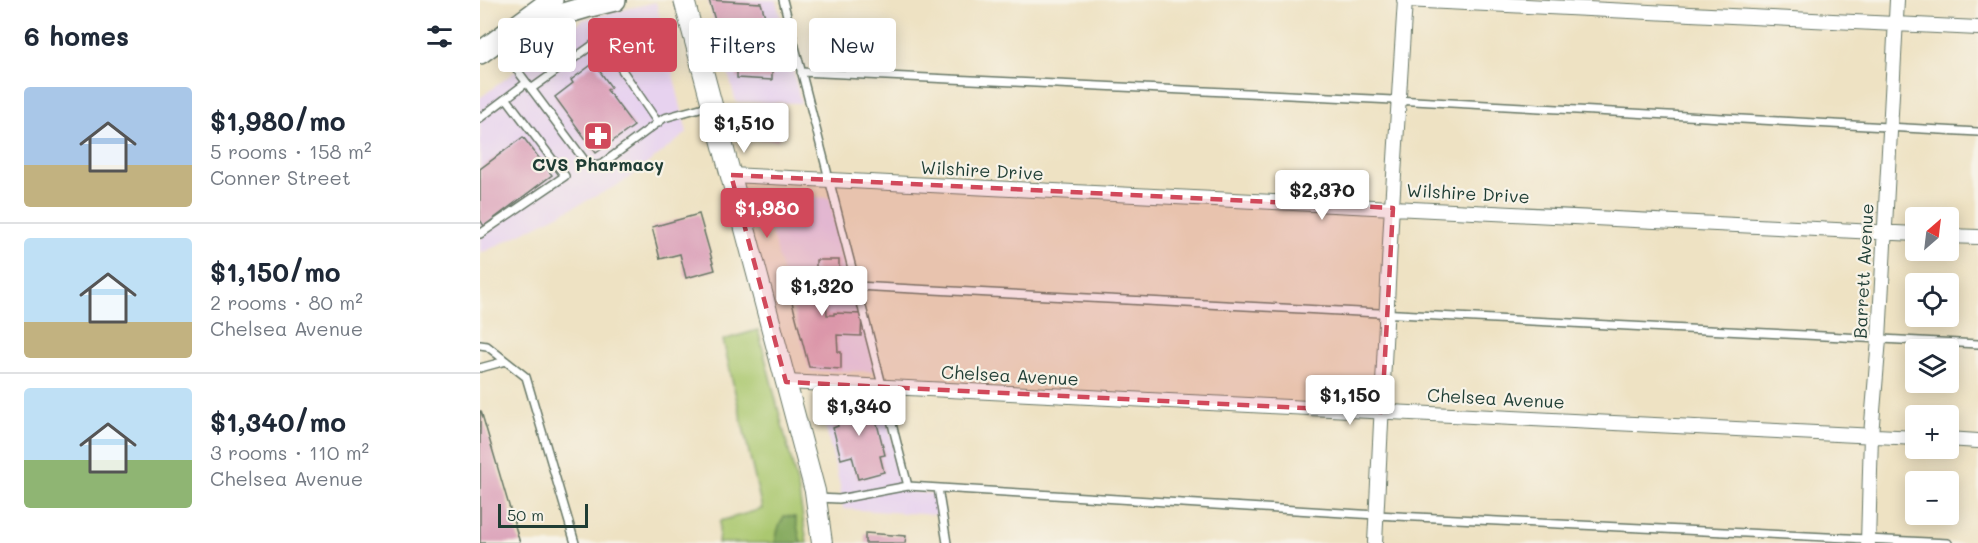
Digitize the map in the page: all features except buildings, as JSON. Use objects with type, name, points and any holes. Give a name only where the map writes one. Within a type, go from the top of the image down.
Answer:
[{"type":"main road","points":[[496,41],[552,0]]},
{"type":"main road","points":[[496,41],[615,0]]},
{"type":"main road","points":[[684,0],[816,498],[822,543]]},
{"type":"street","points":[[1375,543],[1405,0],[1978,28]]},
{"type":"street","name":"Barrett Avenue","points":[[1868,541],[1871,435],[1879,339],[1897,0]]},
{"type":"street","name":"Wilshire Drive","points":[[731,175],[1905,234]]},
{"type":"street","points":[[1959,236],[1978,237]]},
{"type":"street","name":"Chelsea Avenue","points":[[786,382],[1905,437]]},
{"type":"street","points":[[1959,440],[1978,441]]},
{"type":"lane","points":[[783,0],[908,486]]},
{"type":"lane","points":[[480,118],[601,39],[658,123]]},
{"type":"lane","points":[[496,41],[585,161],[595,166],[602,164],[664,118],[711,105]]},
{"type":"lane","points":[[801,72],[1978,132]]},
{"type":"lane","points":[[480,234],[565,176],[507,99]]},
{"type":"lane","points":[[856,286],[1978,344]]},
{"type":"lane","points":[[480,345],[487,346],[526,377],[575,543]]},
{"type":"lane","points":[[480,368],[506,361]]},
{"type":"lane","points":[[816,498],[839,500],[908,486],[1376,515],[1868,541],[1948,543]]},
{"type":"lane","points":[[938,488],[947,543]]},
{"type":"highlighted area","points":[[731,175],[1393,208],[1382,412],[786,382]]},
{"type":"shaded area","points":[[708,0],[776,0],[780,18],[713,18]]},
{"type":"shaded area","points":[[656,2],[660,18],[588,18]]},
{"type":"shaded area","points":[[588,18],[588,72],[673,72],[687,133],[622,183],[480,252],[480,98],[514,72],[576,72],[576,25]]},
{"type":"shaded area","points":[[728,72],[793,72],[801,103],[736,102]]},
{"type":"shaded area","points":[[761,195],[830,198],[840,256],[865,317],[874,371],[810,371]]},
{"type":"shaded area","points":[[819,400],[883,404],[906,491],[935,494],[938,515],[843,509],[840,486]]},
{"type":"green space","points":[[758,330],[798,487],[807,543],[718,543],[720,521],[762,509],[723,340]]},
{"type":"green space","points":[[784,516],[795,517],[801,543],[775,543]]},
{"type":"place","name":"CVS Pharmacy","points":[[598,136]]}]
